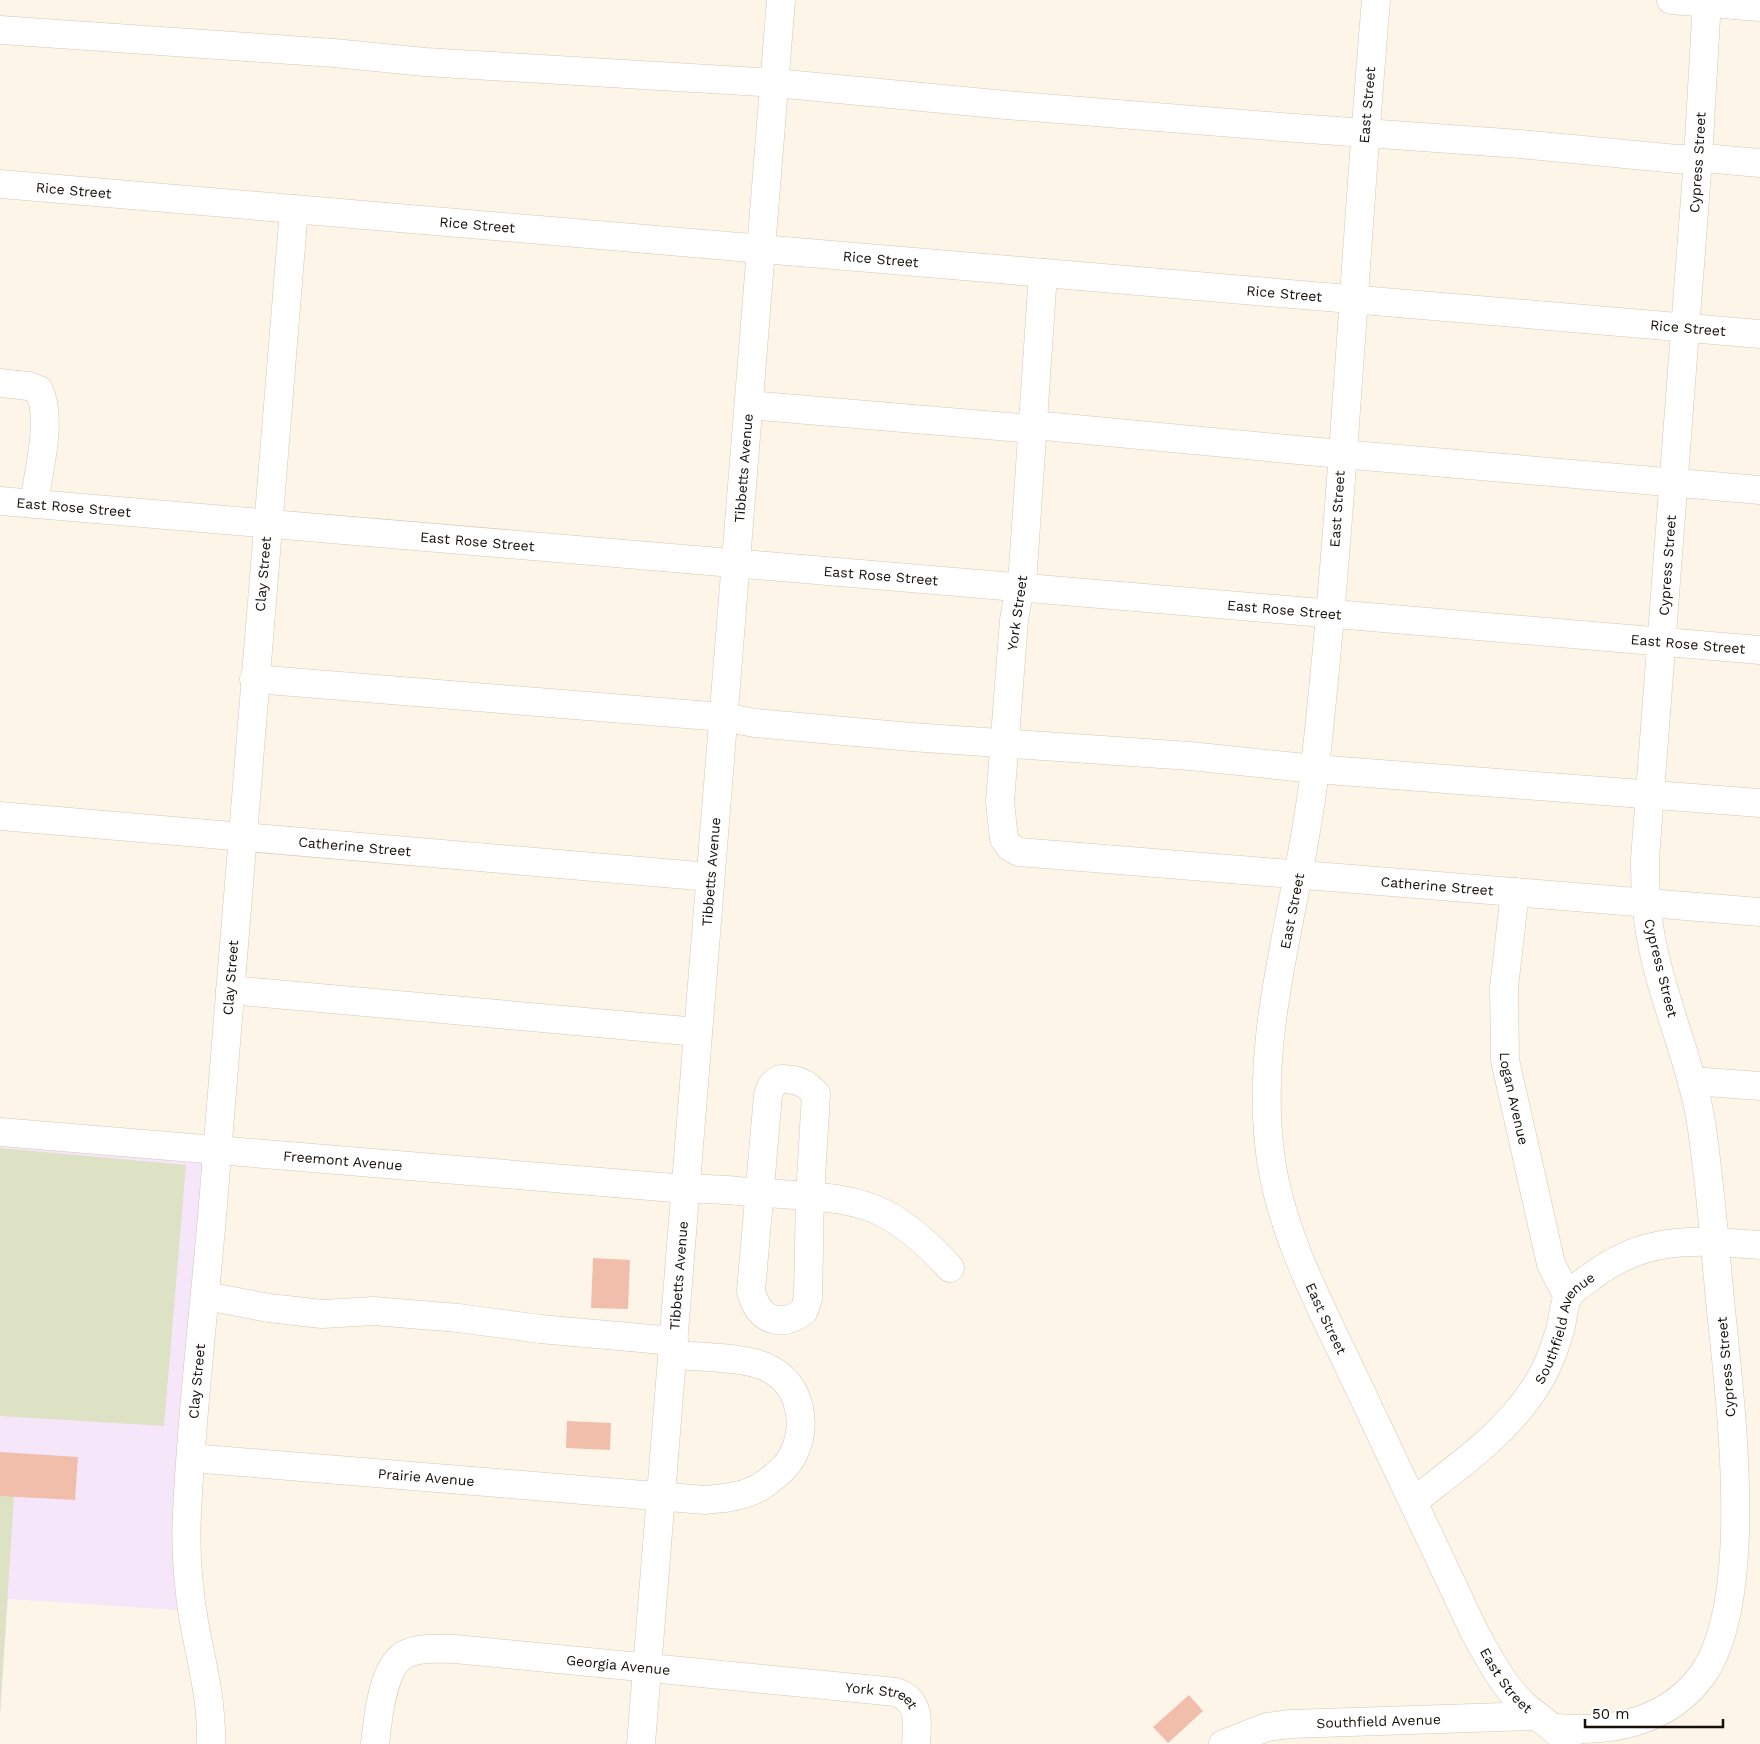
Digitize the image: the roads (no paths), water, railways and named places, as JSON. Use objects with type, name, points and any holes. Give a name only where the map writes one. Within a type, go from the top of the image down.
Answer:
[{"type":"street","name":"Tibbetts Avenue","points":[[641,1744],[781,0]]},
{"type":"street","name":"East Street","points":[[1376,0],[1329,613],[1315,769],[1300,874],[1273,1007],[1267,1067],[1266,1110],[1271,1161],[1278,1198],[1292,1240],[1321,1306],[1475,1633],[1496,1670],[1519,1700],[1554,1730]]},
{"type":"street","points":[[1671,0],[1707,1],[1760,7]]},
{"type":"street","name":"Cypress Street","points":[[1554,1730],[1604,1729],[1627,1725],[1646,1719],[1665,1709],[1687,1692],[1702,1674],[1715,1652],[1723,1628],[1734,1541],[1734,1479],[1729,1393],[1700,1116],[1692,1081],[1651,940],[1646,903],[1645,859],[1672,482],[1698,159],[1707,1]]},
{"type":"street","points":[[0,30],[305,51],[425,62],[775,83],[1006,105],[1760,164]]},
{"type":"street","name":"Rice Street","points":[[0,184],[1760,334]]},
{"type":"street","name":"Clay Street","points":[[212,1744],[212,1721],[206,1673],[194,1621],[187,1560],[187,1515],[218,1150],[266,524],[294,209]]},
{"type":"street","name":"York Street","points":[[1043,273],[1020,588],[1014,620],[1000,802],[1002,832],[1010,847],[1019,852],[1114,859]]},
{"type":"street","points":[[0,383],[28,386],[39,390],[44,400],[45,415],[34,504]]},
{"type":"street","points":[[749,405],[1033,427],[1760,490]]},
{"type":"street","name":"East Rose Street","points":[[0,501],[1760,650]]},
{"type":"street","points":[[254,679],[723,717],[755,723],[1190,756],[1315,769],[1760,803]]},
{"type":"street","name":"Catherine Street","points":[[0,816],[710,877]]},
{"type":"street","name":"Catherine Street","points":[[1114,859],[1760,912]]},
{"type":"street","name":"Logan Avenue","points":[[1515,892],[1504,987],[1505,1060],[1552,1264],[1568,1297]]},
{"type":"street","points":[[230,990],[698,1032]]},
{"type":"street","points":[[780,1079],[796,1079],[808,1084],[816,1094],[810,1196],[808,1298],[804,1311],[785,1322],[774,1320],[764,1314],[754,1302],[751,1291],[759,1192],[768,1096],[772,1085],[780,1079]]},
{"type":"street","points":[[1692,1081],[1760,1086]]},
{"type":"street","name":"Freemont Avenue","points":[[0,1132],[686,1189],[710,1188],[834,1199],[860,1205],[890,1216],[935,1251],[950,1268]]},
{"type":"street","name":"Southfield Avenue","points":[[1413,1502],[1511,1420],[1527,1399],[1548,1363],[1560,1331],[1568,1297],[1609,1263],[1627,1253],[1646,1247],[1680,1242],[1714,1241],[1760,1246]]},
{"type":"street","name":"Prairie Avenue","points":[[191,1458],[705,1500],[727,1498],[758,1488],[783,1468],[792,1456],[798,1440],[801,1418],[800,1406],[794,1390],[770,1368],[755,1363],[673,1348],[440,1316],[374,1311],[322,1314],[269,1308],[206,1296]]},
{"type":"street","name":"Georgia Avenue","points":[[374,1744],[384,1687],[390,1671],[403,1657],[425,1649],[455,1649],[836,1685]]},
{"type":"street","name":"York Street","points":[[836,1685],[896,1692],[907,1697],[916,1710],[916,1744]]},
{"type":"street","name":"Southfield Avenue","points":[[1223,1744],[1267,1727],[1290,1724],[1554,1730]]}]
